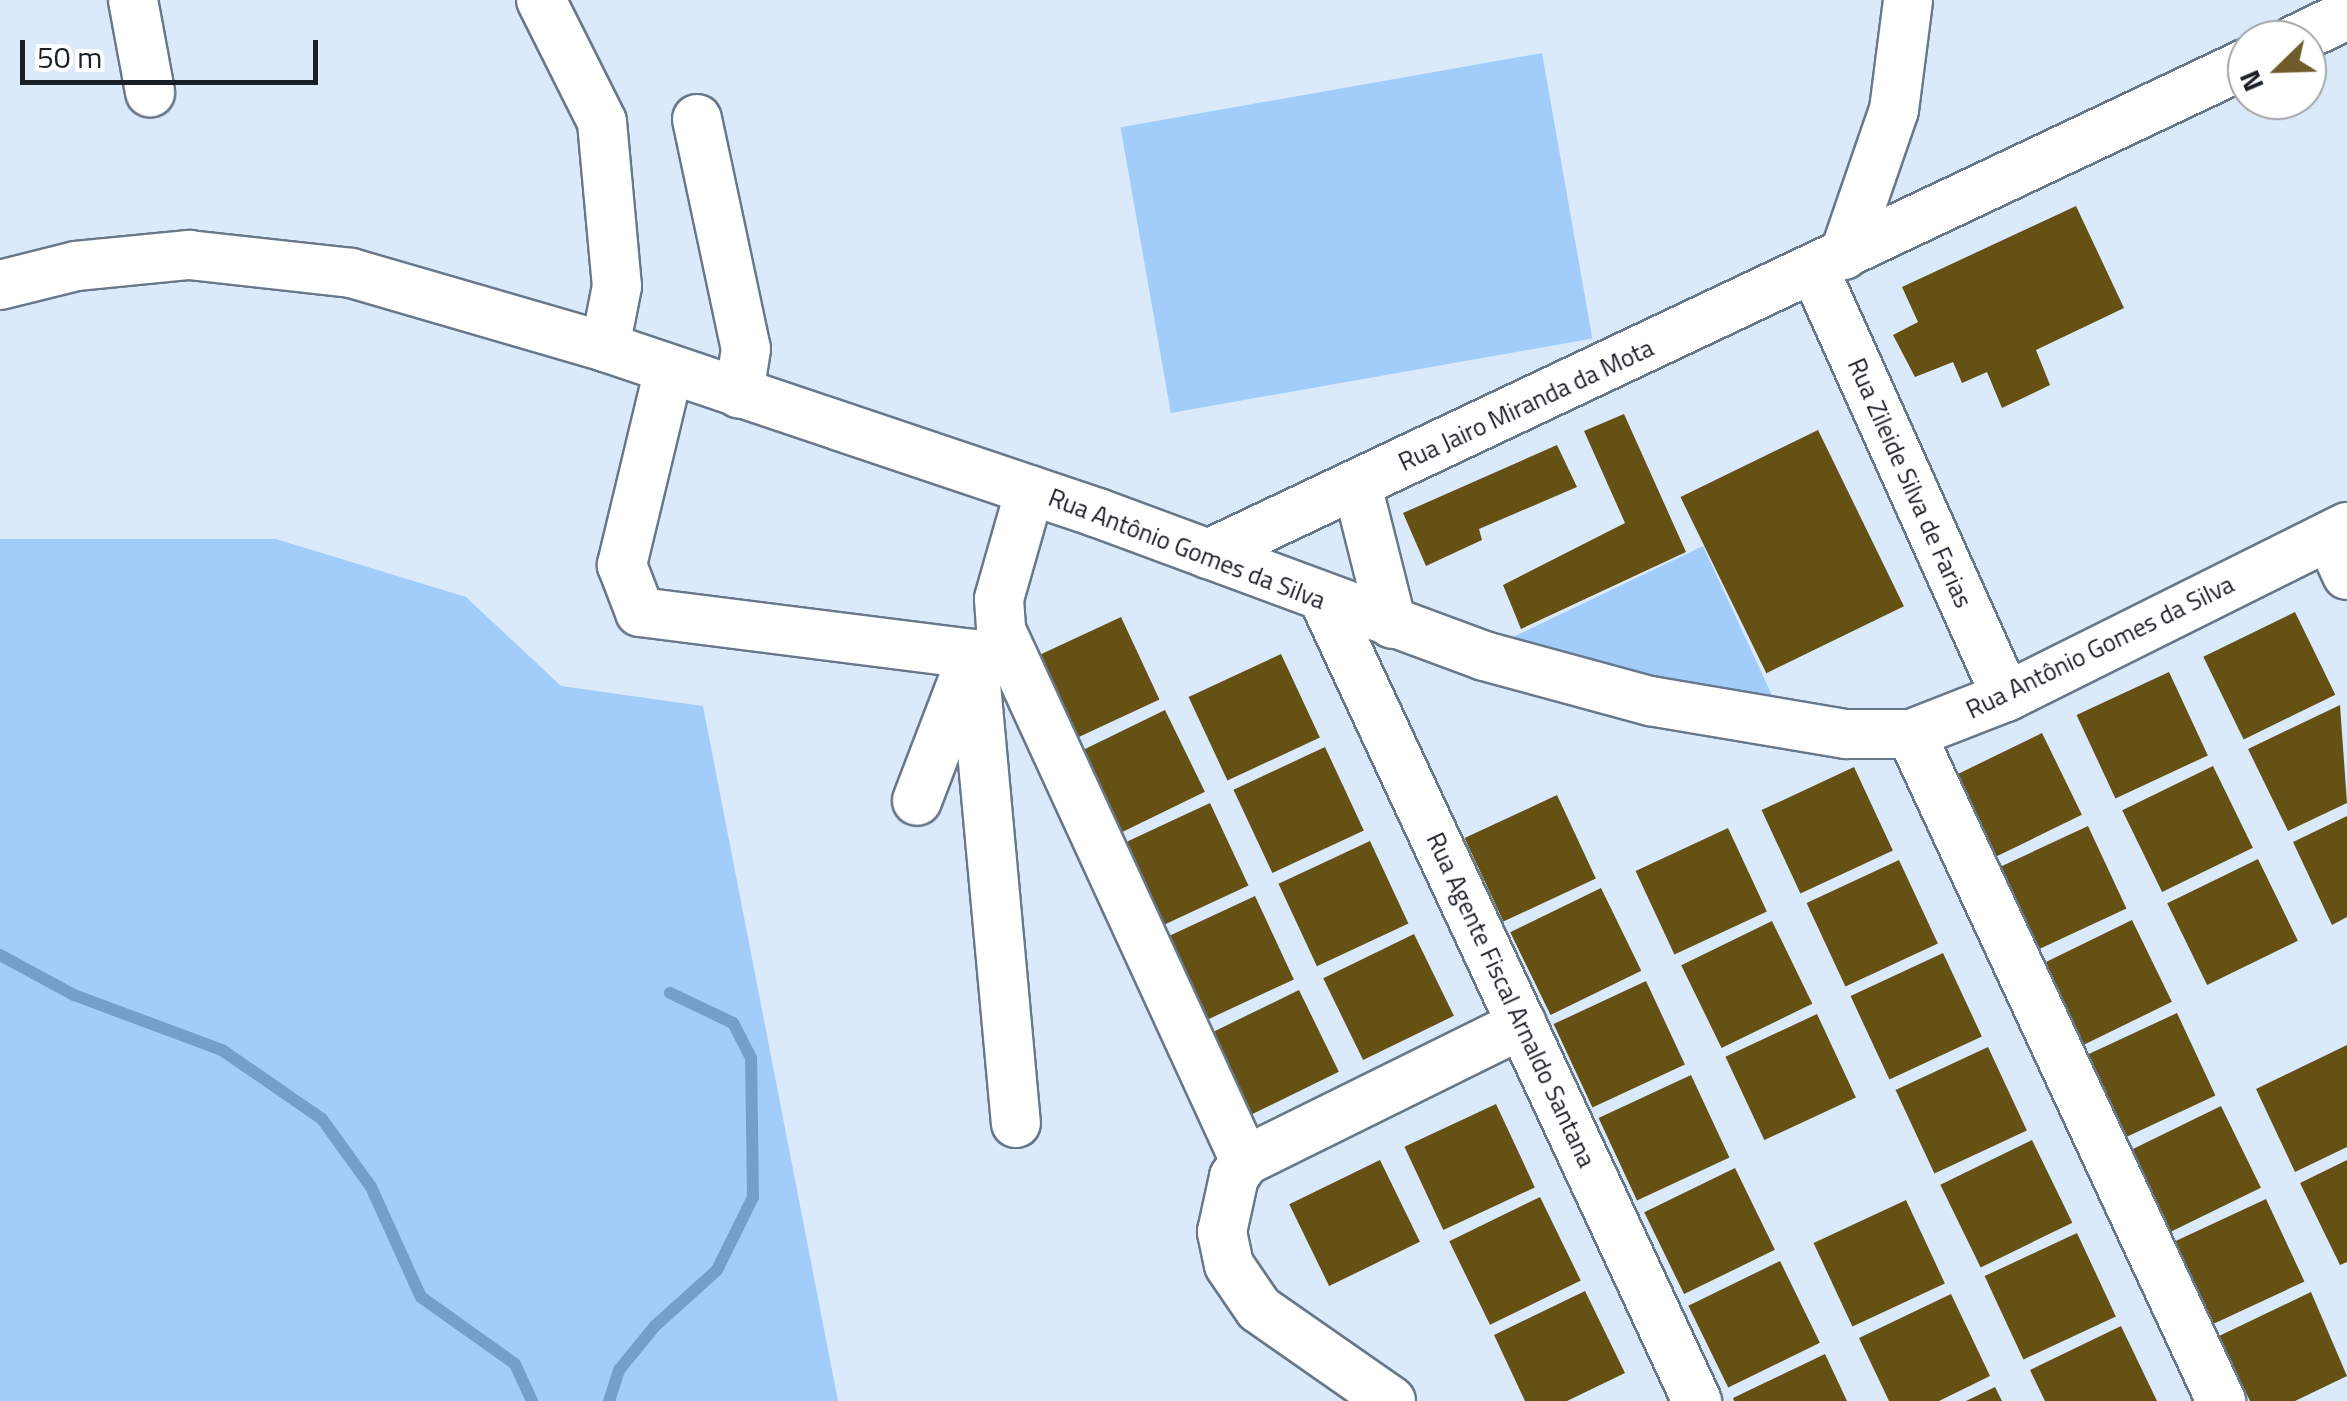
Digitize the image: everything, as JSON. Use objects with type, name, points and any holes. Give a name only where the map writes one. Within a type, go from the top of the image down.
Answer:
[{"type":"street","points":[[132,0],[150,92]]},
{"type":"street","points":[[541,0],[602,122],[617,286],[605,347]]},
{"type":"street","points":[[1829,262],[1894,110],[1908,0]]},
{"type":"street","name":"Rua Jairo Miranda da Mota","points":[[1208,554],[2227,73]]},
{"type":"street","points":[[697,119],[746,349],[739,393]]},
{"type":"street","name":"Rua Antônio Gomes da Silva","points":[[0,285],[76,266],[190,254],[351,273],[605,347],[1030,490],[1392,624],[1650,700],[1797,728],[1911,734],[2006,697],[2341,546]]},
{"type":"street","name":"Rua Zileide Silva de Farias","points":[[1829,262],[2006,697]]},
{"type":"street","points":[[669,369],[622,565],[640,612],[987,642]]},
{"type":"street","points":[[1357,485],[1392,624]]},
{"type":"street","points":[[917,800],[987,642],[1030,490]]},
{"type":"street","name":"Rua Agente Fiscal Arnaldo Santana","points":[[1324,600],[1697,1401]]},
{"type":"street","points":[[987,642],[1016,1123]]},
{"type":"street","points":[[987,642],[1245,1161],[1222,1232],[1228,1265],[1297,1342],[1392,1401]]},
{"type":"street","points":[[1911,734],[2221,1401]]},
{"type":"street","points":[[1245,1161],[1522,1024]]},
{"type":"shaded area","points":[[1542,53],[1592,339],[1171,413],[1121,127]]},
{"type":"shaded area","points":[[0,539],[276,539],[466,597],[561,686],[703,706],[838,1401],[0,1401]]},
{"type":"shaded area","points":[[1703,546],[1783,719],[1488,649]]},
{"type":"building","points":[[2076,206],[2124,308],[2036,350],[2050,385],[2002,408],[1987,372],[1962,383],[1953,362],[1915,377],[1893,335],[1918,322],[1902,287]]},
{"type":"building","points":[[1624,414],[1686,552],[1521,629],[1503,585],[1625,523],[1584,431]]},
{"type":"building","points":[[1818,430],[1904,606],[1766,673],[1680,497]]},
{"type":"building","points":[[1557,445],[1577,487],[1479,529],[1482,540],[1426,566],[1403,513]]},
{"type":"building","points":[[2295,612],[2335,695],[2244,739],[2203,657]]},
{"type":"building","points":[[1121,617],[1159,699],[1067,743],[1029,660]]},
{"type":"building","points":[[1281,654],[1320,737],[1227,780],[1189,697]]},
{"type":"building","points":[[2169,672],[2208,755],[2115,798],[2077,715]]},
{"type":"building","points":[[2340,705],[2347,803],[2288,831],[2248,749]]},
{"type":"building","points":[[1165,710],[1205,792],[1114,836],[1074,754]]},
{"type":"building","points":[[2042,733],[2082,815],[1991,859],[1951,777]]},
{"type":"building","points":[[1325,747],[1364,830],[1272,873],[1233,790]]},
{"type":"building","points":[[2213,766],[2253,848],[2162,892],[2122,810]]},
{"type":"building","points":[[1854,767],[1893,850],[1800,893],[1762,810]]},
{"type":"building","points":[[1557,795],[1596,878],[1503,921],[1465,838]]},
{"type":"building","points":[[1210,803],[1248,885],[1156,929],[1118,846]]},
{"type":"building","points":[[2347,816],[2347,917],[2332,925],[2293,842]]},
{"type":"building","points":[[2088,826],[2126,908],[2034,952],[1996,869]]},
{"type":"building","points":[[1728,828],[1767,911],[1674,954],[1636,871]]},
{"type":"building","points":[[1370,841],[1408,923],[1317,966],[1278,884]]},
{"type":"building","points":[[2258,859],[2298,941],[2207,985],[2167,903]]},
{"type":"building","points":[[1899,860],[1938,943],[1845,986],[1807,903]]},
{"type":"building","points":[[1601,888],[1641,971],[1551,1015],[1510,932]]},
{"type":"building","points":[[1255,896],[1294,979],[1201,1022],[1163,939]]},
{"type":"building","points":[[2132,920],[2172,1002],[2080,1047],[2040,965]]},
{"type":"building","points":[[1772,921],[1812,1004],[1722,1048],[1681,965]]},
{"type":"building","points":[[1414,934],[1454,1016],[1363,1060],[1323,978]]},
{"type":"building","points":[[1943,953],[1982,1036],[1889,1079],[1851,996]]},
{"type":"building","points":[[1646,981],[1685,1064],[1592,1107],[1554,1024]]},
{"type":"building","points":[[1299,990],[1339,1072],[1247,1117],[1207,1035]]},
{"type":"building","points":[[2177,1013],[2215,1095],[2123,1139],[2085,1056]]},
{"type":"building","points":[[1817,1014],[1856,1097],[1764,1140],[1725,1057]]},
{"type":"building","points":[[2347,1045],[2347,1147],[2295,1172],[2256,1089]]},
{"type":"building","points":[[1988,1047],[2027,1130],[1934,1173],[1896,1090]]},
{"type":"building","points":[[1691,1075],[1729,1157],[1637,1201],[1599,1118]]},
{"type":"building","points":[[1496,1104],[1535,1187],[1443,1230],[1404,1147]]},
{"type":"building","points":[[2221,1106],[2261,1188],[2169,1233],[2129,1151]]},
{"type":"building","points":[[2032,1140],[2072,1223],[1981,1267],[1940,1185]]},
{"type":"building","points":[[1380,1160],[1420,1242],[1329,1286],[1289,1204]]},
{"type":"building","points":[[2347,1160],[2347,1262],[2340,1265],[2300,1183]]},
{"type":"building","points":[[1735,1168],[1775,1250],[1684,1294],[1644,1212]]},
{"type":"building","points":[[1540,1197],[1581,1281],[1490,1325],[1449,1241]]},
{"type":"building","points":[[2266,1199],[2304,1281],[2212,1325],[2174,1242]]},
{"type":"building","points":[[1906,1200],[1945,1283],[1852,1326],[1814,1243]]},
{"type":"building","points":[[2077,1233],[2116,1316],[2023,1359],[1985,1276]]},
{"type":"building","points":[[1780,1261],[1820,1343],[1728,1388],[1688,1306]]},
{"type":"building","points":[[1585,1291],[1625,1373],[1567,1401],[1525,1401],[1494,1335]]},
{"type":"building","points":[[2311,1292],[2347,1376],[2295,1401],[2250,1401],[2219,1336]]},
{"type":"building","points":[[1951,1294],[1990,1376],[1939,1401],[1889,1401],[1859,1338]]},
{"type":"building","points":[[2121,1326],[2157,1401],[2045,1401],[2030,1370]]},
{"type":"building","points":[[1825,1354],[1847,1401],[1734,1401],[1733,1398]]},
{"type":"building","points":[[1995,1387],[2002,1401],[1966,1401]]},
{"type":"waterway","points":[[0,955],[74,995],[222,1050],[322,1119],[371,1187],[421,1297],[515,1364],[532,1401]]},
{"type":"waterway","points":[[609,1401],[619,1370],[655,1326],[717,1270],[753,1197],[751,1058],[733,1023],[670,993]]}]
